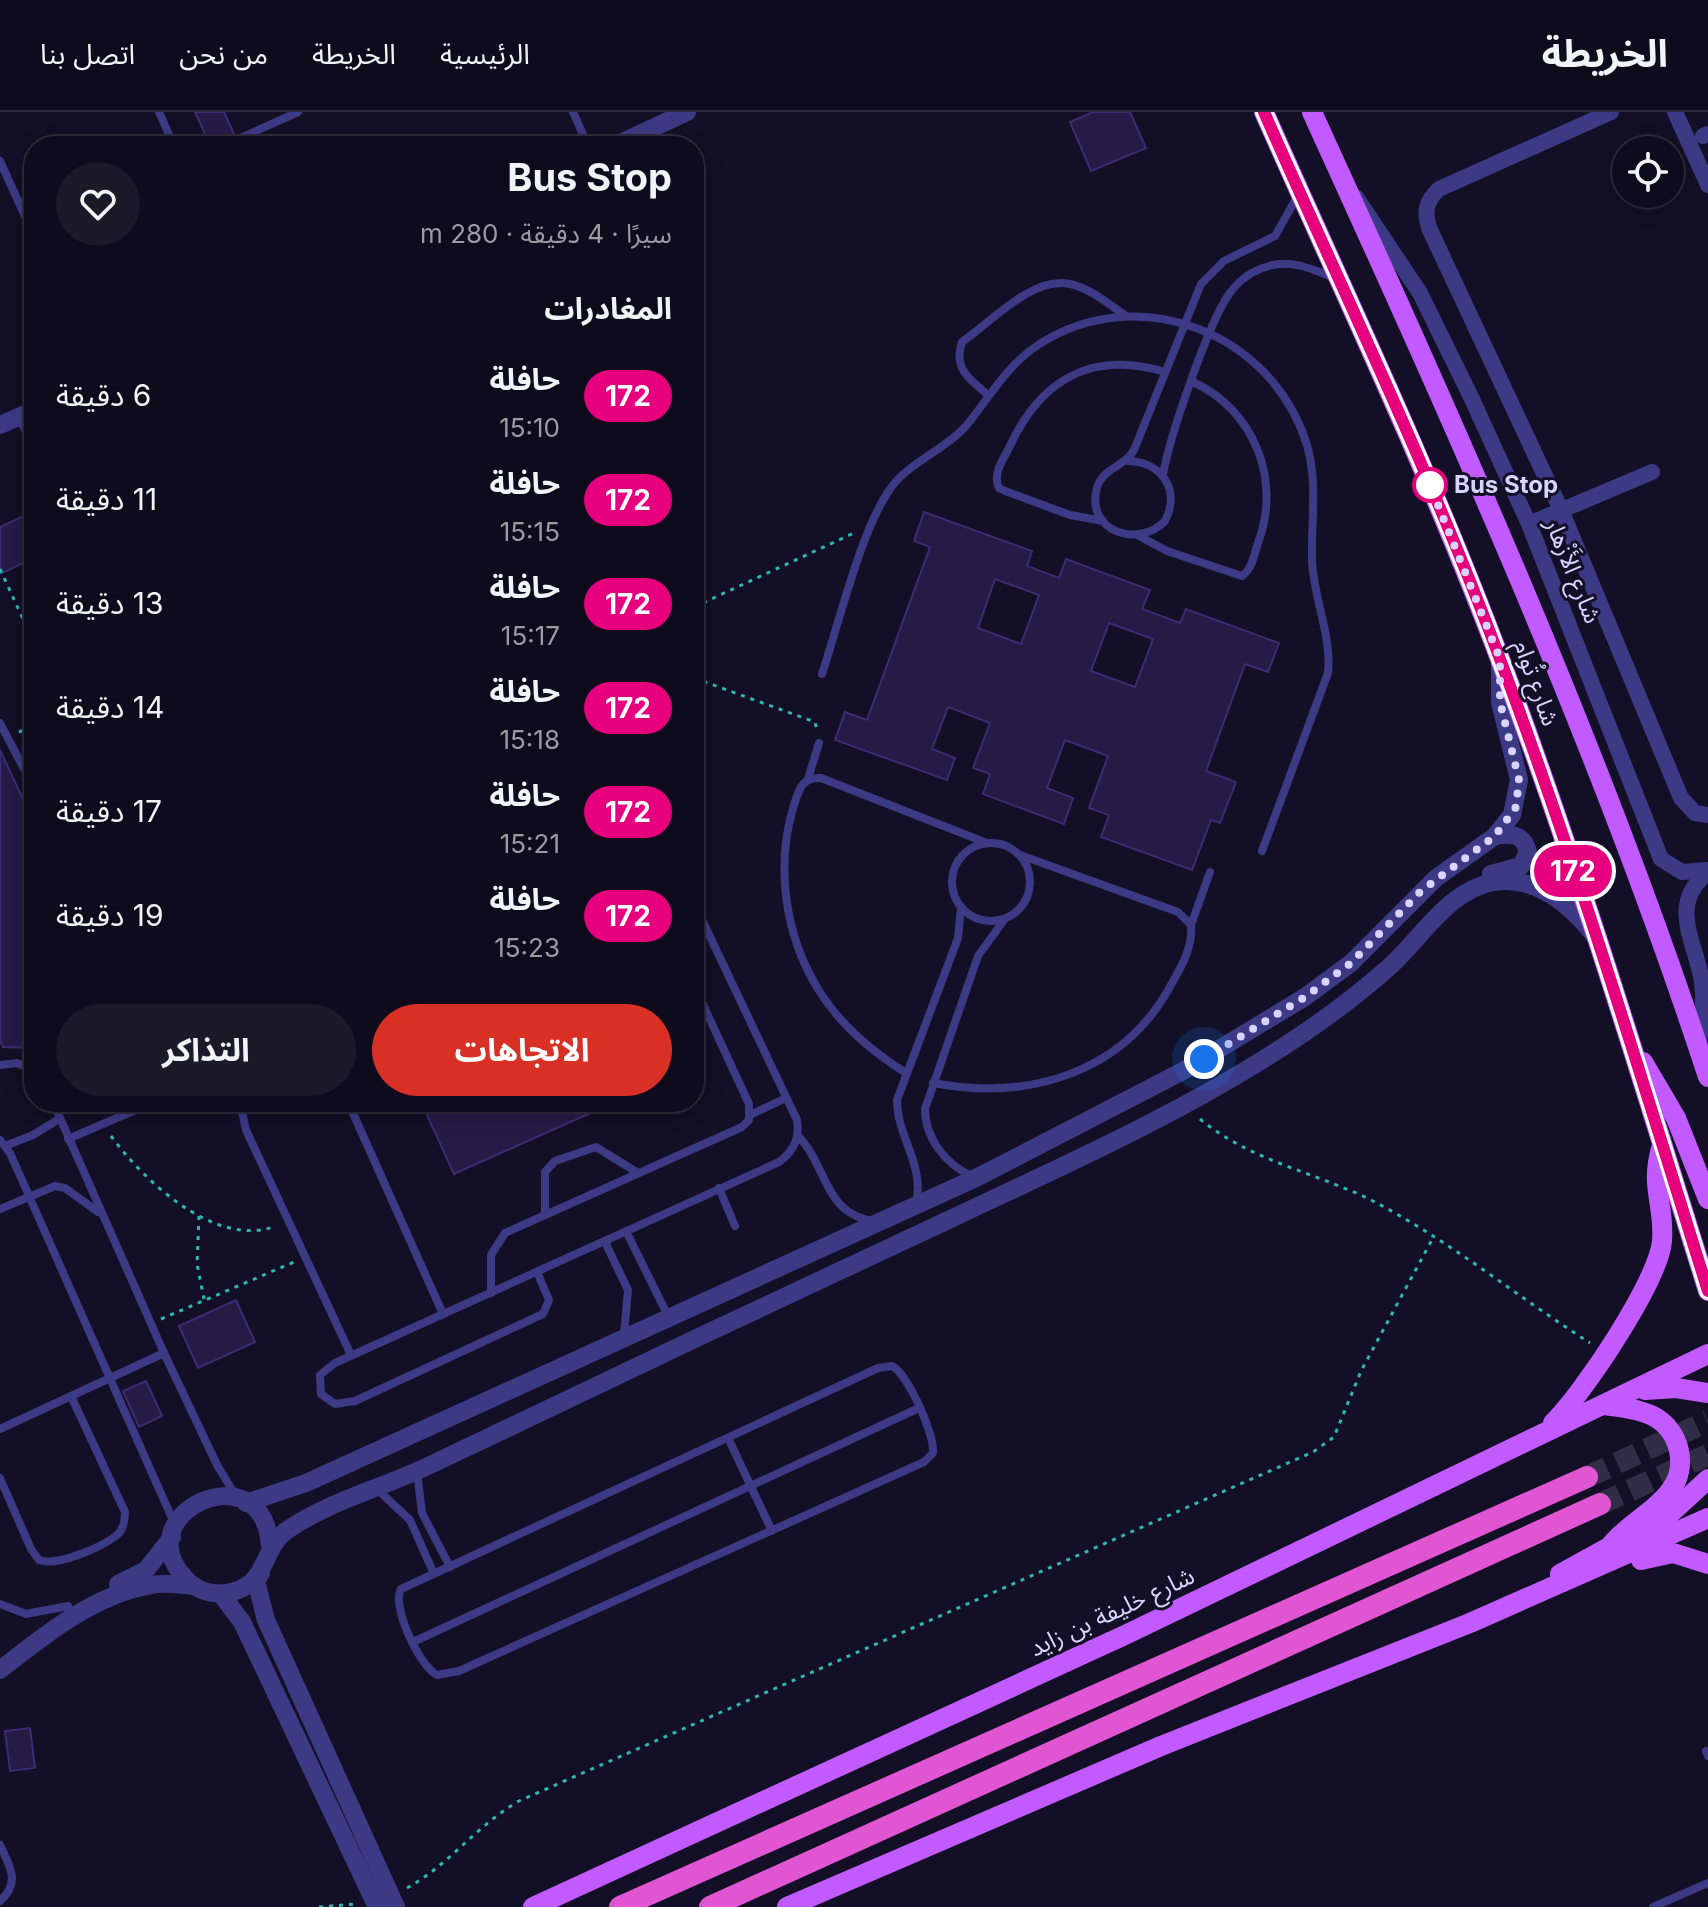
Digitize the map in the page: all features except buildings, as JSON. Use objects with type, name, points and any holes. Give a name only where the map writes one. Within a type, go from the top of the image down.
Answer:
[{"type":"highway","points":[[620,1907],[1587,1477]]},
{"type":"highway","points":[[710,1907],[1600,1504]]},
{"type":"main road","name":"شارع تُوام","points":[[1264,112],[1424,469],[1500,659],[1595,936],[1708,1291]]},
{"type":"main road","name":"شارع تُوام","points":[[1312,112],[1467,456],[1580,725],[1708,1077]]},
{"type":"main road","points":[[1629,1043],[1676,1118],[1708,1199]]},
{"type":"main road","points":[[1540,1435],[1584,1389],[1607,1353],[1661,1250],[1662,1225],[1655,1186],[1662,1145]]},
{"type":"main road","name":"شارع خليفة بن زايد","points":[[533,1907],[1069,1662],[1708,1354]]},
{"type":"main road","points":[[1629,1393],[1676,1388],[1708,1393]]},
{"type":"main road","points":[[1603,1405],[1643,1412],[1660,1421],[1673,1435],[1680,1453],[1679,1473],[1671,1490],[1626,1527],[1610,1546]]},
{"type":"main road","points":[[1532,1597],[1569,1568],[1671,1513],[1708,1479]]},
{"type":"main road","points":[[787,1907],[1161,1746],[1532,1597],[1708,1518]]},
{"type":"main road","points":[[1532,1597],[1584,1585],[1661,1553],[1686,1555],[1708,1564]]},
{"type":"street","points":[[635,136],[687,112]]},
{"type":"street","points":[[1611,112],[1444,187],[1432,196],[1426,209],[1430,230],[1561,510],[1681,798],[1695,813],[1708,815]]},
{"type":"street","points":[[1675,112],[1708,185]]},
{"type":"street","name":"شارع الأَزْهار","points":[[1345,184],[1386,236],[1420,293],[1529,524],[1661,859],[1682,872],[1708,871]]},
{"type":"street","points":[[0,425],[24,414]]},
{"type":"street","points":[[1529,524],[1652,472]]},
{"type":"street","points":[[0,1654],[68,1606],[135,1578],[155,1560],[183,1513],[201,1500],[215,1496],[242,1501],[306,1483],[623,1341],[976,1178],[1183,1071],[1305,997],[1351,963],[1428,884],[1495,836],[1512,815],[1519,794],[1516,766],[1500,702],[1500,659]]},
{"type":"street","points":[[270,1546],[303,1521],[417,1472],[1083,1157],[1185,1104],[1352,998],[1389,967],[1471,883],[1525,862],[1527,846],[1520,837],[1495,836]]},
{"type":"street","name":"شارع الأَزْهار","points":[[1698,1045],[1703,995],[1685,909],[1691,890],[1708,871]]},
{"type":"street","points":[[1454,901],[1491,882],[1520,882],[1547,892],[1576,914],[1595,936]]},
{"type":"street","points":[[615,1377],[622,1367],[667,1340],[672,1331],[669,1319]]},
{"type":"street","points":[[242,1501],[264,1521],[270,1546],[256,1581],[266,1620],[385,1904]]},
{"type":"street","points":[[173,1531],[176,1565],[194,1586]]},
{"type":"street","points":[[0,1670],[74,1616],[129,1590],[153,1584],[194,1586],[221,1594],[243,1588],[261,1573]]},
{"type":"street","points":[[221,1594],[242,1622],[385,1904]]},
{"type":"lane","points":[[159,112],[170,136]]},
{"type":"lane","points":[[245,136],[298,112]]},
{"type":"lane","points":[[573,112],[584,136]]},
{"type":"lane","points":[[0,161],[24,214]]},
{"type":"lane","points":[[1128,461],[1184,322],[1207,276],[1224,261],[1275,236],[1299,192]]},
{"type":"lane","points":[[1163,474],[1211,333],[1234,287],[1266,266],[1293,264],[1336,278]]},
{"type":"lane","points":[[987,394],[966,377],[959,366],[958,354],[962,342],[1031,292],[1058,282],[1073,284],[1125,315]]},
{"type":"lane","points":[[822,674],[879,506],[896,481],[951,440],[1002,375],[1037,346],[1079,325],[1125,315],[1184,322],[1211,333],[1251,358],[1280,389],[1307,447],[1314,489],[1313,583],[1328,648],[1328,673],[1262,851]]},
{"type":"lane","points":[[1103,521],[1070,515],[1005,491],[999,488],[996,475],[1025,415],[1056,383],[1098,366],[1121,364],[1165,372]]},
{"type":"lane","points":[[1139,536],[1158,528],[1169,512],[1171,492],[1163,474],[1141,461],[1128,461],[1106,473],[1098,484],[1097,509],[1103,521],[1115,532],[1139,536],[1167,551],[1242,576],[1249,569],[1263,531],[1267,492],[1265,472],[1251,435],[1227,404],[1193,382]]},
{"type":"lane","points":[[0,723],[4,739],[24,772]]},
{"type":"lane","points":[[819,743],[808,779],[799,788],[786,844],[784,874],[793,934],[804,963],[835,1014],[879,1056],[906,1073]]},
{"type":"lane","points":[[808,779],[821,778],[987,843]]},
{"type":"lane","points":[[1004,920],[980,920],[961,907],[954,895],[955,868],[973,847],[999,843],[1020,855],[1178,912],[1191,925]]},
{"type":"lane","points":[[976,1178],[945,1157],[928,1129],[925,1109],[978,956],[1004,920],[1025,904],[1030,892],[1031,878],[1020,855]]},
{"type":"lane","points":[[933,1083],[987,1091],[1040,1085],[1091,1065],[1134,1034],[1152,1014],[1180,968],[1210,872]]},
{"type":"lane","points":[[915,1206],[917,1167],[897,1112],[906,1073],[958,938],[961,907]]},
{"type":"lane","points":[[537,1272],[549,1300],[543,1314],[355,1401],[335,1404],[327,1401],[318,1385],[326,1367],[779,1162],[791,1151],[798,1136],[797,1120],[704,927]]},
{"type":"lane","points":[[704,1007],[749,1104],[750,1115]]},
{"type":"lane","points":[[0,1065],[17,1063],[24,1066]]},
{"type":"lane","points":[[491,1293],[491,1255],[498,1239],[742,1127],[750,1115],[786,1098]]},
{"type":"lane","points":[[57,1112],[217,1465],[242,1501]]},
{"type":"lane","points":[[68,1139],[129,1112]]},
{"type":"lane","points":[[245,1112],[246,1130],[351,1355]]},
{"type":"lane","points":[[352,1112],[443,1314]]},
{"type":"lane","points":[[59,1119],[33,1135],[2,1143],[29,1196],[173,1531]]},
{"type":"lane","points":[[798,1136],[839,1205],[859,1218],[883,1221]]},
{"type":"lane","points":[[545,1215],[545,1172],[555,1161],[596,1147],[638,1173]]},
{"type":"lane","points":[[0,1209],[46,1188],[65,1188],[102,1215]]},
{"type":"lane","points":[[719,1188],[735,1226]]},
{"type":"lane","points":[[626,1231],[669,1319]]},
{"type":"lane","points":[[605,1242],[628,1290],[623,1341]]},
{"type":"lane","points":[[0,1429],[164,1353]]},
{"type":"lane","points":[[885,1366],[899,1369],[919,1408],[933,1439],[930,1459],[448,1674],[437,1675],[428,1671],[413,1642],[398,1605],[398,1593],[405,1586],[885,1366]]},
{"type":"lane","points":[[0,1478],[31,1549],[39,1560],[60,1562],[117,1535],[122,1529],[125,1512],[71,1396]]},
{"type":"lane","points":[[413,1642],[919,1408]]},
{"type":"lane","points":[[729,1440],[772,1531]]},
{"type":"lane","points":[[417,1472],[416,1490],[422,1513],[450,1567]]},
{"type":"lane","points":[[377,1490],[410,1520],[434,1574]]},
{"type":"lane","points":[[0,1604],[26,1614],[68,1606]]},
{"type":"lane","points":[[0,1845],[12,1870],[12,1888],[0,1901]]},
{"type":"lane","points":[[1653,1907],[1708,1883]]},
{"type":"path","points":[[704,602],[872,526]]},
{"type":"path","points":[[0,569],[24,621]]},
{"type":"path","points":[[704,682],[815,722]]},
{"type":"path","points":[[4,739],[24,730]]},
{"type":"path","points":[[1185,1104],[1217,1132],[1253,1154],[1350,1191],[1434,1236],[1607,1353]]},
{"type":"path","points":[[102,1123],[124,1154],[199,1216],[248,1233],[288,1220]]},
{"type":"path","points":[[199,1216],[197,1264],[204,1300]]},
{"type":"path","points":[[319,1907],[385,1904],[431,1872],[488,1820],[519,1801],[1313,1452],[1334,1437],[1361,1371],[1434,1236]]},
{"type":"path","points":[[150,1323],[306,1258]]},
{"type":"tunnel","points":[[1587,1477],[1708,1421]]},
{"type":"tunnel","points":[[1600,1504],[1708,1455]]},
{"type":"bus line","name":"172","points":[[1264,112],[1424,469],[1500,659],[1544,779],[1708,1291]]},
{"type":"place","name":"Bus Stop","points":[[1430,485]]},
{"type":"route","points":[[1204,1059],[1305,997],[1351,963],[1421,891],[1495,836],[1506,825],[1516,807],[1519,780],[1500,702],[1500,659],[1430,485]]}]
